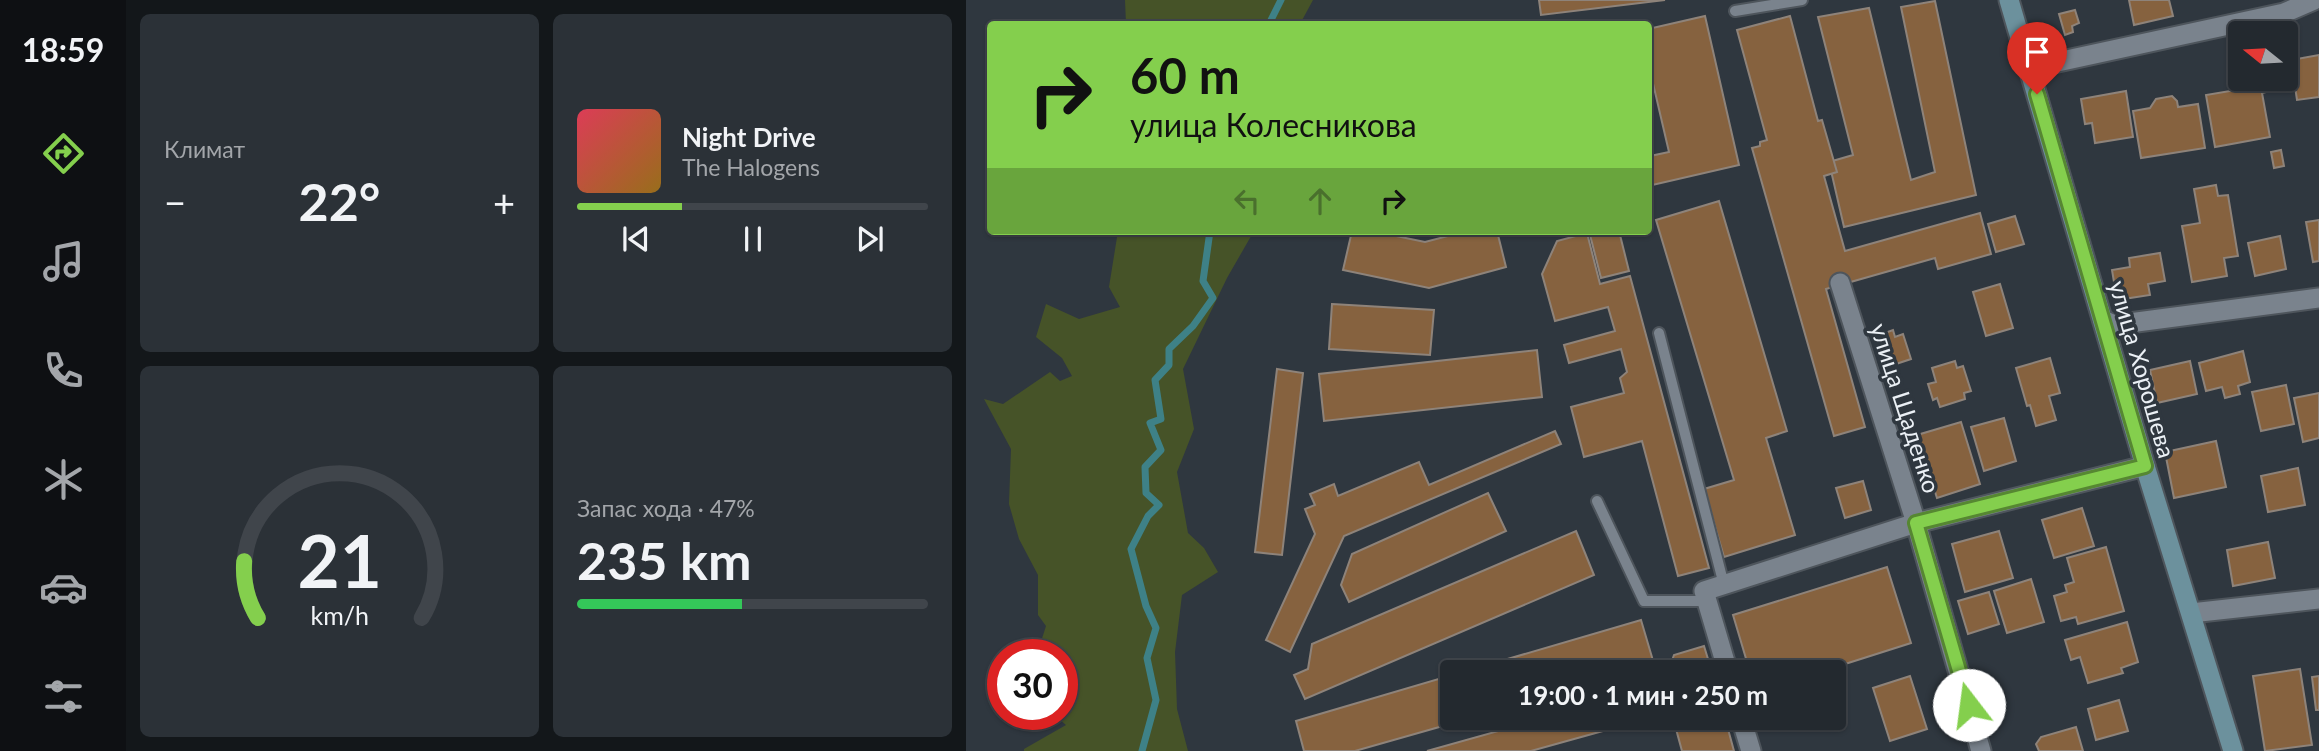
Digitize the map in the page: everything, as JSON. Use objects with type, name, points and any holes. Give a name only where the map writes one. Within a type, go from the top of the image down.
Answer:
[{"type":"main road","name":"улица Хорошева","points":[[2009,0],[2145,466],[2233,751]]},
{"type":"street","points":[[2030,68],[2284,13],[2314,0]]},
{"type":"street","name":"улица Щаденко","points":[[1840,282],[1916,523],[1981,751]]},
{"type":"street","points":[[2103,320],[2114,325],[2319,298]]},
{"type":"street","points":[[1724,660],[1704,591],[1916,523],[2145,466]]},
{"type":"street","points":[[2191,613],[2319,600]]},
{"type":"street","points":[[1745,730],[1751,751]]},
{"type":"lane","points":[[1735,11],[1802,0]]},
{"type":"lane","points":[[1659,333],[1724,585]]},
{"type":"lane","points":[[1597,501],[1644,601],[1707,601]]},
{"type":"green space","points":[[1125,0],[1313,0],[1302,21],[1126,21]]},
{"type":"green space","points":[[1117,235],[1252,235],[1227,278],[1183,369],[1194,429],[1177,472],[1188,533],[1204,548],[1218,572],[1182,595],[1175,652],[1177,709],[1188,751],[1024,751],[1057,730],[1078,730],[1078,639],[1042,639],[1046,626],[1038,615],[1038,575],[1019,539],[1009,504],[1011,449],[984,399],[1003,404],[1050,372],[1060,381],[1072,376],[1062,358],[1036,337],[1046,304],[1079,319],[1120,307],[1109,287]]},
{"type":"building","points":[[1539,0],[1665,0],[1541,15]]},
{"type":"building","points":[[2129,0],[2169,0],[2173,16],[2134,25]]},
{"type":"building","points":[[1935,1],[1976,195],[1844,227],[1829,162],[1853,155],[1818,17],[1869,8],[1911,180],[1935,172],[1901,7]]},
{"type":"building","points":[[2075,10],[2079,23],[2072,26],[2073,32],[2065,35],[2059,14]]},
{"type":"building","points":[[1705,16],[1739,165],[1652,185],[1652,156],[1669,152],[1652,79],[1652,28]]},
{"type":"building","points":[[1790,16],[1818,121],[1822,120],[1837,172],[1824,176],[1845,251],[1980,213],[1991,254],[1938,269],[1935,258],[1826,289],[1865,427],[1834,436],[1752,148],[1767,140],[1737,30]]},
{"type":"building","points":[[2319,55],[2319,97],[2297,100],[2298,59]]},
{"type":"building","points":[[2126,91],[2133,137],[2095,143],[2092,123],[2085,124],[2081,99]]},
{"type":"building","points":[[2230,91],[2270,91],[2262,93],[2270,137],[2215,147],[2206,95]]},
{"type":"building","points":[[2172,96],[2178,107],[2198,104],[2205,148],[2141,158],[2133,111],[2150,108],[2156,99]]},
{"type":"building","points":[[2281,150],[2284,166],[2274,168],[2271,152]]},
{"type":"building","points":[[2216,185],[2218,196],[2228,195],[2238,256],[2224,258],[2227,276],[2192,282],[2182,226],[2200,223],[2194,189]]},
{"type":"building","points":[[1719,201],[1787,431],[1766,438],[1795,535],[1724,557],[1704,489],[1734,480],[1656,220]]},
{"type":"building","points":[[2015,216],[2024,244],[1996,252],[1988,224]]},
{"type":"building","points":[[2319,220],[2319,261],[2313,262],[2306,222]]},
{"type":"building","points":[[1351,235],[1391,235],[1425,242],[1452,235],[1498,235],[1506,267],[1429,288],[1343,270]]},
{"type":"building","points":[[1588,235],[1600,284],[1630,276],[1709,568],[1678,576],[1642,441],[1584,457],[1571,407],[1624,393],[1620,378],[1627,372],[1621,349],[1569,363],[1564,345],[1615,331],[1608,307],[1555,321],[1542,274],[1557,241]]},
{"type":"building","points":[[1590,235],[1620,235],[1629,271],[1601,278]]},
{"type":"building","points":[[2280,236],[2286,269],[2255,276],[2248,243]]},
{"type":"building","points":[[2160,253],[2165,281],[2148,284],[2150,295],[2117,300],[2112,270],[2130,267],[2129,258]]},
{"type":"building","points":[[2000,284],[2013,328],[1986,336],[1973,292]]},
{"type":"building","points":[[1332,304],[1434,310],[1430,355],[1329,349]]},
{"type":"building","points":[[1893,330],[1895,337],[1903,334],[1911,359],[1884,368],[1875,341],[1882,338],[1882,334]]},
{"type":"building","points":[[1537,350],[1542,397],[1324,421],[1319,374]]},
{"type":"building","points":[[2243,351],[2250,382],[2238,386],[2240,394],[2225,398],[2222,387],[2206,391],[2199,363]]},
{"type":"building","points":[[2050,358],[2060,393],[2049,396],[2056,420],[2036,426],[2016,368]]},
{"type":"building","points":[[1955,361],[1957,368],[1963,366],[1971,391],[1964,393],[1965,399],[1940,407],[1937,398],[1933,400],[1928,384],[1936,382],[1932,368]]},
{"type":"building","points":[[2190,361],[2197,394],[2157,403],[2150,370]]},
{"type":"building","points":[[1277,369],[1303,373],[1282,555],[1255,552]]},
{"type":"building","points":[[2286,385],[2294,424],[2261,431],[2252,392]]},
{"type":"building","points":[[2319,393],[2319,438],[2303,442],[2294,398]]},
{"type":"building","points":[[2004,418],[2016,461],[1984,471],[1971,427]]},
{"type":"building","points":[[1961,422],[1980,484],[1937,498],[1917,435]]},
{"type":"building","points":[[1555,431],[1561,444],[1344,536],[1290,652],[1266,640],[1315,534],[1305,509],[1315,505],[1310,494],[1334,484],[1338,496],[1419,462],[1429,485]]},
{"type":"building","points":[[2216,441],[2226,487],[2174,498],[2165,452]]},
{"type":"building","points":[[2298,468],[2305,505],[2268,512],[2261,476]]},
{"type":"building","points":[[1863,481],[1871,510],[1845,518],[1836,488]]},
{"type":"building","points":[[1488,493],[1506,531],[1349,602],[1341,585],[1352,554]]},
{"type":"building","points":[[2082,508],[2094,546],[2054,558],[2042,520]]},
{"type":"building","points":[[1576,531],[1594,575],[1305,699],[1294,675],[1308,669],[1312,644]]},
{"type":"building","points":[[1999,531],[2013,578],[1965,592],[1952,544]]},
{"type":"building","points":[[2268,542],[2275,578],[2233,586],[2227,550]]},
{"type":"building","points":[[2106,547],[2124,611],[2078,624],[2076,617],[2061,621],[2054,596],[2067,592],[2065,585],[2074,582],[2067,558]]},
{"type":"building","points":[[1887,567],[1911,643],[1846,664],[1846,660],[1746,660],[1733,615]]},
{"type":"building","points":[[2031,579],[2044,622],[2007,633],[1994,591]]},
{"type":"building","points":[[1989,592],[1999,624],[1968,634],[1958,601]]},
{"type":"building","points":[[1641,620],[1653,660],[1504,660]]},
{"type":"building","points":[[2127,622],[2138,662],[2121,668],[2123,673],[2088,683],[2080,657],[2071,660],[2065,640]]},
{"type":"building","points":[[1704,646],[1708,660],[1672,660],[1674,655]]},
{"type":"building","points":[[2300,669],[2312,745],[2265,751],[2253,676]]},
{"type":"building","points":[[1910,676],[1927,729],[1890,741],[1873,688]]},
{"type":"building","points":[[2319,676],[2319,710],[2316,710],[2312,677]]},
{"type":"building","points":[[1440,679],[1440,727],[1355,751],[1304,751],[1296,721]]},
{"type":"building","points":[[2119,700],[2128,731],[2096,740],[2088,709]]},
{"type":"building","points":[[2076,727],[2083,751],[2039,751],[2036,744],[2041,737]]},
{"type":"building","points":[[1502,730],[1606,730],[1531,751],[1427,751]]},
{"type":"building","points":[[1676,730],[1728,730],[1734,751],[1682,751]]},
{"type":"waterway","points":[[1270,21],[1281,0]]},
{"type":"waterway","points":[[1142,751],[1156,700],[1147,658],[1156,628],[1146,606],[1131,549],[1148,516],[1159,505],[1146,493],[1145,467],[1161,450],[1150,423],[1161,419],[1155,380],[1169,365],[1169,349],[1193,326],[1213,298],[1203,281],[1209,235]]},
{"type":"route","points":[[1969,705],[1916,523],[2145,466],[2037,94]]}]
